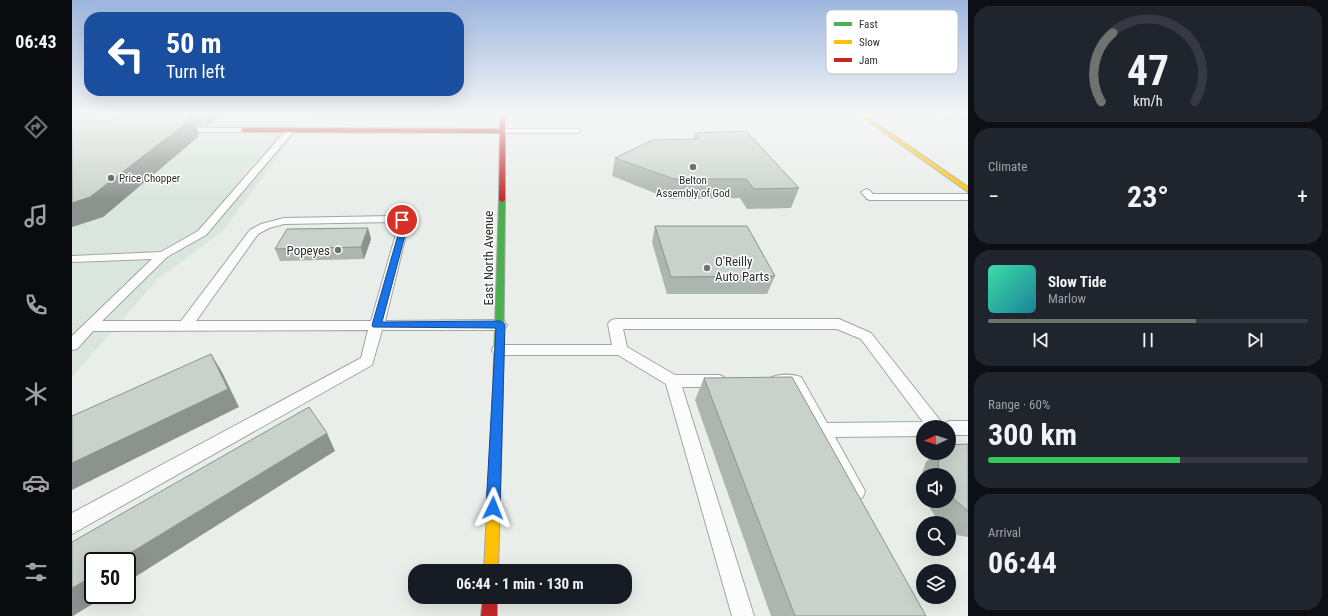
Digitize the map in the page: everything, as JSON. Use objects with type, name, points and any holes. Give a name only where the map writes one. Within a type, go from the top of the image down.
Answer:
[{"type":"main road","name":"East North Avenue","points":[[490,564],[500,324],[502,143]]},
{"type":"main road","points":[[901,143],[968,190]]},
{"type":"main road","points":[[489,616],[490,604]]},
{"type":"lane","points":[[72,345],[163,255],[202,233],[280,143]]},
{"type":"lane","points":[[866,192],[870,197],[968,197]]},
{"type":"lane","points":[[72,524],[367,361],[403,228],[402,220],[284,221],[265,226],[254,232],[185,326]]},
{"type":"lane","points":[[72,259],[163,255]]},
{"type":"lane","points":[[90,326],[500,324]]},
{"type":"lane","points":[[620,350],[615,324],[839,324],[866,336],[931,420]]},
{"type":"lane","points":[[499,350],[620,350],[673,381],[735,381]]},
{"type":"lane","points":[[673,381],[743,616]]},
{"type":"lane","points":[[758,381],[796,381],[864,506]]},
{"type":"lane","points":[[956,428],[968,428]]},
{"type":"lane","points":[[824,430],[916,429]]},
{"type":"shaded area","points":[[72,143],[288,143],[222,232],[159,278],[72,377]]},
{"type":"building","points":[[72,143],[160,143],[90,197],[72,203]]},
{"type":"building","points":[[646,143],[757,143],[799,188],[754,189],[746,179],[674,179],[615,158]]},
{"type":"building","points":[[655,226],[747,226],[775,276],[671,277]]},
{"type":"building","points":[[368,228],[361,247],[275,249],[287,229]]},
{"type":"building","points":[[211,354],[228,389],[72,463],[72,416]]},
{"type":"building","points":[[792,377],[916,598],[916,604],[919,604],[926,616],[795,616],[704,378]]},
{"type":"building","points":[[309,407],[327,433],[132,552],[84,552],[84,581],[72,588],[72,542]]},
{"type":"building","points":[[968,444],[968,511],[956,501],[956,468],[939,468],[939,460],[956,460],[956,445]]},
{"type":"traffic: fast","points":[[498,389],[502,200]]},
{"type":"traffic: slow","points":[[901,143],[968,190]]},
{"type":"traffic: slow","points":[[491,564],[498,389]]},
{"type":"traffic: jam","points":[[502,200],[503,143]]},
{"type":"traffic: jam","points":[[489,616],[490,604]]},
{"type":"place","name":"Belton Assembly of God","points":[[693,167]]},
{"type":"place","name":"Price Chopper","points":[[111,178]]},
{"type":"place","name":"Popeyes","points":[[338,250]]},
{"type":"place","name":"O'Reilly Auto Parts","points":[[707,268]]},
{"type":"route","points":[[402,220],[403,228],[377,325],[500,324],[493,508]]}]
